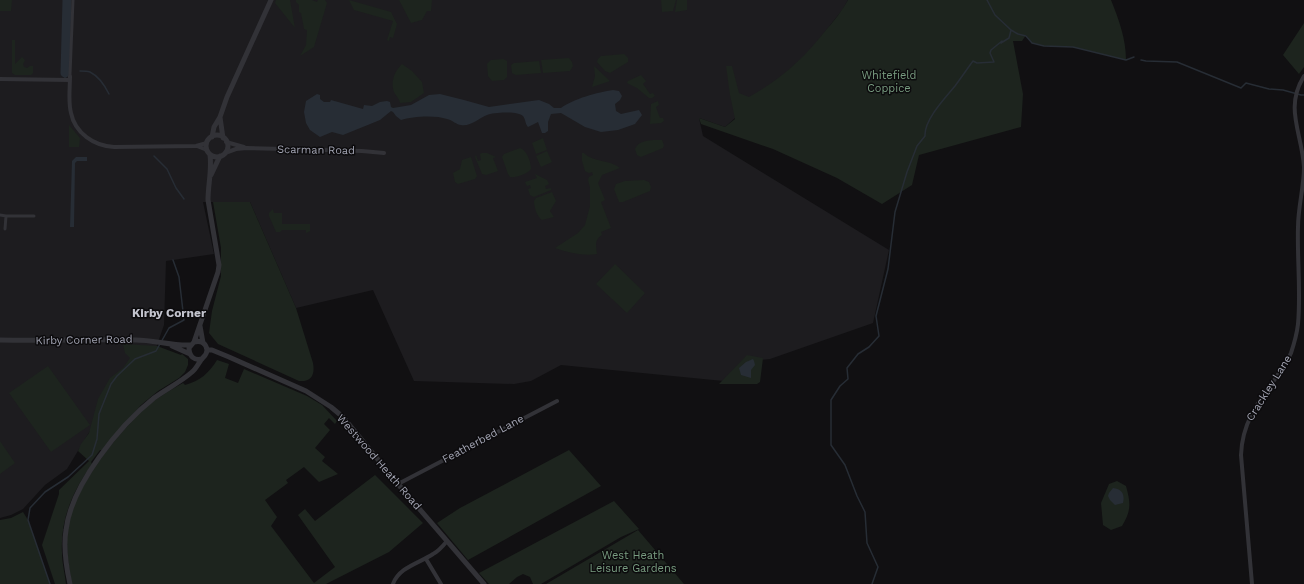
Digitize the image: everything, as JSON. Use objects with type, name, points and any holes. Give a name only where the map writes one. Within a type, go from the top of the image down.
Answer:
[{"type":"street","points":[[73,0],[70,77],[70,107],[72,118],[81,132],[94,142],[109,147],[196,146],[206,143],[212,137],[214,127],[220,117],[270,0]]},
{"type":"street","name":"Crackley Lane","points":[[1252,584],[1241,443],[1245,427],[1252,411],[1284,366],[1291,353],[1298,325],[1298,226],[1304,168],[1303,155],[1295,117],[1294,101],[1304,76]]},
{"type":"street","points":[[0,79],[70,77]]},
{"type":"street","points":[[210,176],[227,147],[224,140],[220,117]]},
{"type":"street","points":[[212,137],[217,136],[224,140]]},
{"type":"street","name":"Scarman Road","points":[[224,140],[246,148]]},
{"type":"street","points":[[189,375],[193,366],[189,352],[200,326],[219,266],[208,200],[210,155],[207,150],[206,143]]},
{"type":"street","points":[[196,146],[207,150]]},
{"type":"street","name":"Scarman Road","points":[[222,155],[236,149],[246,148],[362,151],[384,154]]},
{"type":"street","points":[[210,155],[216,157],[222,155]]},
{"type":"street","points":[[0,216],[34,216]]},
{"type":"street","points":[[5,229],[6,216]]},
{"type":"street","points":[[70,584],[66,561],[65,539],[69,513],[79,490],[101,456],[133,418],[155,397],[189,375],[206,356],[207,350],[203,343],[200,326]]},
{"type":"street","name":"Kirby Corner Road","points":[[0,340],[47,341],[123,339],[156,341],[167,344],[191,356]]},
{"type":"street","points":[[192,344],[200,341],[203,343]]},
{"type":"street","name":"Kirby Corner Road","points":[[167,344],[192,344]]},
{"type":"street","name":"Westwood Heath Road","points":[[207,350],[212,350],[229,357],[306,391],[322,400],[342,418],[484,584]]},
{"type":"street","points":[[191,356],[197,360],[202,359]]},
{"type":"street","name":"Featherbed Lane","points":[[398,484],[409,476],[557,401]]},
{"type":"street","points":[[393,584],[394,580],[407,568],[426,559],[440,549],[447,540]]},
{"type":"street","points":[[426,559],[441,584]]},
{"type":"shaded area","points":[[0,0],[848,0],[843,9],[809,52],[725,127],[699,118],[703,136],[889,250],[873,323],[770,359],[759,360],[754,384],[561,365],[531,381],[514,384],[414,381],[373,290],[296,308],[250,202],[203,202],[214,254],[166,261],[164,325],[156,348],[93,426],[67,469],[45,485],[23,509],[11,515],[0,518]]},
{"type":"shaded area","points":[[613,90],[619,91],[622,96],[615,104],[616,111],[621,114],[639,110],[642,115],[635,124],[618,130],[601,132],[585,127],[561,113],[551,114],[548,122],[548,131],[542,133],[538,122],[528,127],[523,116],[516,113],[506,112],[490,114],[471,124],[459,125],[449,120],[437,117],[418,117],[401,120],[391,111],[380,120],[343,135],[332,132],[320,137],[310,130],[306,123],[304,112],[306,101],[317,94],[320,95],[320,99],[324,102],[330,102],[331,100],[363,109],[364,105],[372,106],[380,102],[387,101],[390,102],[391,107],[393,108],[411,105],[429,95],[440,94],[489,107],[539,100],[554,108],[561,108],[586,96]]},
{"type":"shaded area","points":[[76,157],[87,157],[87,161],[77,161],[75,163],[74,227],[70,227],[72,161]]},
{"type":"shaded area","points":[[753,359],[755,365],[751,370],[751,378],[741,375],[739,368],[746,362]]},
{"type":"shaded area","points":[[1113,488],[1122,492],[1124,497],[1123,503],[1115,505],[1110,500],[1108,496]]},
{"type":"green space","points":[[0,0],[12,0],[11,11],[0,11]]},
{"type":"green space","points":[[276,0],[290,0],[295,28],[275,3]]},
{"type":"green space","points":[[296,0],[312,0],[317,2],[318,0],[325,0],[327,3],[314,47],[300,56],[306,45],[307,30],[304,29],[301,13],[299,12],[299,5]]},
{"type":"green space","points":[[349,0],[391,12],[397,24],[393,38],[390,37],[389,41],[387,40],[393,21],[354,10]]},
{"type":"green space","points":[[399,0],[432,0],[431,11],[427,11],[422,20],[411,23]]},
{"type":"green space","points":[[661,0],[676,0],[673,11],[662,12]]},
{"type":"green space","points":[[677,0],[687,0],[687,10],[675,12]]},
{"type":"green space","name":"Whitefield Coppice","points":[[848,0],[1111,0],[1123,37],[1126,60],[1073,47],[1044,46],[1032,43],[1026,35],[1022,41],[1013,41],[1023,94],[1021,127],[919,155],[912,185],[882,204],[837,178],[773,149],[701,124],[699,118],[725,127],[735,119],[726,66],[732,66],[739,93],[749,97],[791,68],[818,40],[841,12]]},
{"type":"green space","points":[[1304,23],[1304,67],[1299,74],[1283,55]]},
{"type":"green space","points":[[12,40],[15,40],[15,64],[22,57],[25,60],[23,64],[24,67],[27,68],[33,66],[33,73],[31,75],[15,75],[12,73]]},
{"type":"green space","points":[[624,54],[628,58],[628,62],[610,73],[605,71],[597,62],[601,56]]},
{"type":"green space","points":[[569,58],[573,66],[570,71],[543,73],[541,60]]},
{"type":"green space","points":[[503,59],[507,61],[507,77],[504,80],[492,81],[488,76],[487,64],[491,60]]},
{"type":"green space","points":[[539,61],[541,73],[516,75],[512,73],[511,65],[514,63]]},
{"type":"green space","points":[[402,64],[412,71],[422,82],[424,93],[411,102],[400,103],[394,92],[393,80],[395,73]]},
{"type":"green space","points":[[594,66],[610,81],[592,87],[595,76]]},
{"type":"green space","points":[[641,75],[646,81],[643,84],[650,94],[653,93],[655,96],[652,98],[649,98],[637,88],[627,83],[628,81]]},
{"type":"green space","points":[[658,101],[659,105],[656,107],[660,118],[663,118],[664,121],[661,123],[650,124],[651,104]]},
{"type":"green space","points":[[69,125],[80,138],[79,147],[69,147]]},
{"type":"green space","points":[[543,138],[547,150],[536,154],[532,143]]},
{"type":"green space","points":[[662,140],[664,145],[663,148],[641,157],[637,155],[635,149],[640,143]]},
{"type":"green space","points":[[520,148],[525,151],[531,169],[521,175],[510,177],[502,157],[504,154]]},
{"type":"green space","points":[[547,151],[552,162],[541,167],[536,156]]},
{"type":"green space","points":[[487,153],[496,157],[493,158],[498,171],[486,175],[482,174],[475,157],[476,155],[478,161],[481,160],[480,154]]},
{"type":"green space","points":[[582,153],[592,158],[611,163],[620,168],[602,175],[598,183],[605,200],[601,202],[611,228],[601,232],[602,235],[596,243],[597,254],[576,254],[555,248],[578,233],[585,225],[590,206],[590,188],[588,180],[589,177],[593,175],[592,172],[589,173],[585,171],[582,161]]},
{"type":"green space","points":[[471,157],[477,176],[475,179],[458,184],[455,182],[453,173],[460,169],[462,160]]},
{"type":"green space","points":[[535,174],[547,180],[549,184],[545,186],[546,189],[551,188],[551,190],[534,197],[530,195],[528,189],[531,188],[530,185],[527,186],[525,182],[537,178]]},
{"type":"green space","points":[[644,180],[649,182],[651,187],[650,191],[623,202],[619,202],[614,189],[616,184],[625,181]]},
{"type":"green space","points":[[552,192],[556,201],[550,211],[554,217],[542,220],[536,212],[534,201],[536,198]]},
{"type":"green space","points":[[213,202],[250,202],[296,308],[313,363],[313,374],[310,379],[299,381],[218,344],[209,333],[212,311],[221,276],[221,248]]},
{"type":"green space","points":[[273,209],[274,213],[282,213],[282,224],[310,224],[310,231],[306,233],[306,230],[282,230],[280,232],[276,232],[269,216],[269,213]]},
{"type":"green space","points":[[615,264],[645,293],[627,313],[596,284]]},
{"type":"green space","points":[[123,344],[157,346],[181,355],[182,354],[188,359],[188,365],[185,372],[179,378],[158,391],[141,405],[91,462],[92,464],[85,474],[69,506],[63,529],[62,557],[66,584],[55,584],[42,545],[59,490],[89,461],[78,451],[89,433],[98,399],[110,378],[123,368],[130,358],[125,353]]},
{"type":"green space","points":[[747,355],[763,358],[760,382],[757,384],[719,384]]},
{"type":"green space","points":[[217,360],[229,364],[225,378],[238,383],[244,369],[307,396],[322,405],[337,421],[335,424],[329,418],[324,424],[330,430],[315,448],[325,457],[322,461],[338,474],[319,482],[304,467],[286,480],[288,483],[265,500],[277,517],[271,526],[314,583],[335,567],[298,515],[305,509],[315,521],[375,475],[423,523],[389,552],[326,584],[72,584],[67,551],[68,526],[75,503],[92,472],[115,441],[150,404],[183,383],[185,385],[200,379],[211,369]]},
{"type":"green space","points":[[48,366],[90,425],[51,452],[9,393]]},
{"type":"green space","points":[[0,441],[15,463],[0,474]]},
{"type":"green space","points":[[569,450],[601,486],[468,560],[437,523],[460,508]]},
{"type":"green space","points":[[1117,481],[1126,486],[1129,498],[1129,511],[1122,526],[1111,530],[1103,525],[1101,503],[1109,484]]},
{"type":"green space","points":[[614,501],[639,529],[621,537],[541,584],[533,584],[530,577],[523,574],[509,584],[489,584],[479,573]]},
{"type":"green space","points":[[23,512],[28,520],[50,584],[0,584],[0,520],[11,518]]},
{"type":"green space","name":"West Heath Leisure Gardens","points":[[638,530],[684,584],[546,584]]},
{"type":"waterway","points":[[65,73],[67,0]]},
{"type":"waterway","points":[[872,584],[878,567],[867,543],[865,512],[845,465],[831,445],[831,400],[840,386],[848,379],[847,368],[858,354],[869,347],[879,336],[876,316],[888,269],[895,212],[907,172],[917,146],[925,136],[931,116],[973,61],[977,63],[994,62],[990,53],[991,50],[1002,41],[1001,43],[1009,38],[1011,30],[995,15],[987,0]]},
{"type":"waterway","points":[[1011,30],[1026,36],[1032,43],[1044,46],[1073,47],[1126,60],[1134,57]]},
{"type":"waterway","points":[[1141,60],[1177,62],[1241,88],[1246,83],[1269,89],[1283,90],[1304,95]]},
{"type":"waterway","points":[[80,71],[90,72],[96,76],[109,94]]},
{"type":"waterway","points":[[65,73],[65,79]]},
{"type":"waterway","points":[[154,156],[167,169],[176,188],[184,199]]},
{"type":"waterway","points":[[50,584],[28,520],[30,508],[45,492],[68,477],[92,455],[97,439],[99,414],[111,384],[117,376],[135,359],[156,351],[169,328],[184,320],[179,277],[173,260]]},
{"type":"district","name":"Kirby Corner","points":[[169,313]]}]
